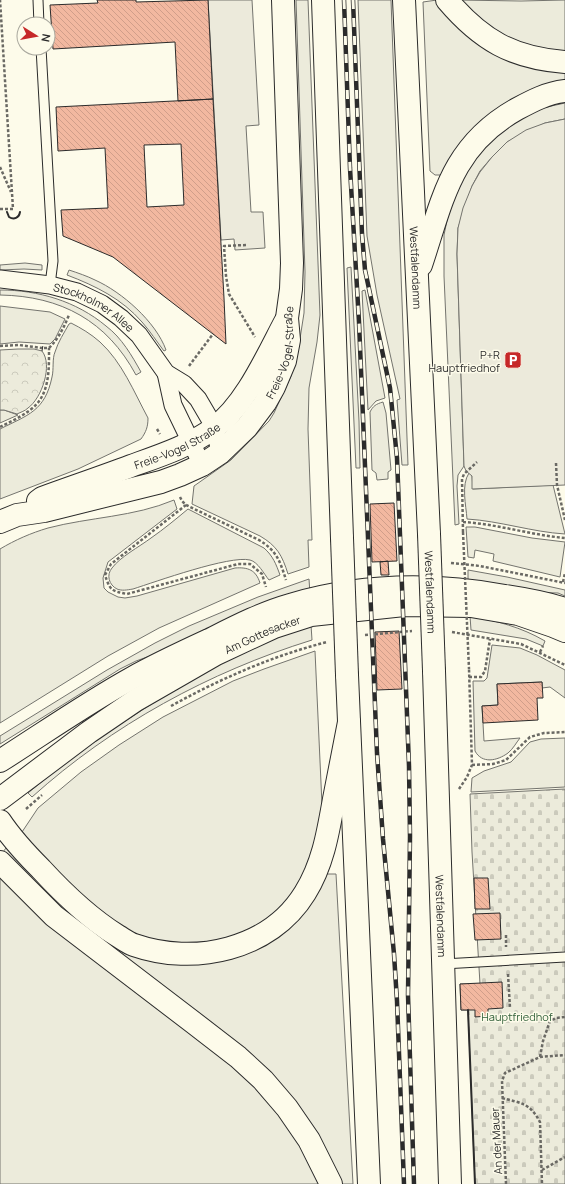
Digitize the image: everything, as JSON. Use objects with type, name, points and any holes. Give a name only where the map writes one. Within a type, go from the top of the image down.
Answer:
[{"type":"main road","name":"Freie-Vogel-Straße","points":[[9,518],[44,511],[161,482],[202,465],[220,453],[247,427],[265,403],[274,387],[284,361],[289,340],[287,318],[291,289],[292,263],[284,167],[283,0]]},
{"type":"main road","points":[[323,0],[347,675],[369,1184]]},
{"type":"main road","name":"Westfalendamm","points":[[404,0],[429,534],[450,1184]]},
{"type":"main road","points":[[447,0],[460,16],[477,31],[500,46],[528,56],[565,62]]},
{"type":"main road","points":[[417,278],[448,185],[458,165],[474,142],[491,126],[524,105],[535,99],[565,91]]},
{"type":"main road","name":"Freie-Vogel Straße","points":[[9,518],[42,498],[162,455],[191,442],[215,428],[230,413],[254,379],[287,318]]},
{"type":"main road","name":"Am Gottesacker","points":[[0,761],[104,694],[146,671],[251,620],[289,605],[310,599],[356,591],[438,587],[470,590],[523,599],[565,609]]},
{"type":"main road","name":"Am Gottesacker","points":[[0,799],[89,732],[142,696],[216,654],[274,627],[311,614],[404,605],[471,606],[518,614],[565,631]]},
{"type":"main road","points":[[0,821],[13,841],[61,890],[102,926],[133,945],[160,951],[187,954],[208,954],[230,949],[253,940],[274,927],[292,911],[305,893],[317,870],[326,846],[349,722]]},
{"type":"main road","points":[[0,862],[54,916],[194,1023],[263,1080],[287,1108],[309,1140],[331,1184]]},
{"type":"street","name":"Stockholmer Allee","points":[[0,279],[50,285],[78,292],[102,304],[121,318],[139,335],[166,373],[173,405],[202,465]]},
{"type":"street","name":"Stockholmer Allee","points":[[166,373],[184,384],[198,399],[215,428],[220,453]]},
{"type":"lane","points":[[38,0],[39,16]]},
{"type":"lane","points":[[41,56],[53,261],[50,285]]},
{"type":"lane","points":[[443,964],[565,958]]},
{"type":"path","points":[[0,0],[13,209],[0,209]]},
{"type":"path","points":[[0,167],[12,195]]},
{"type":"path","points":[[246,244],[224,246],[224,276],[229,294],[257,340]]},
{"type":"path","points":[[0,427],[31,410],[43,396],[47,382],[49,348],[61,334],[69,315]]},
{"type":"path","points":[[192,363],[213,334]]},
{"type":"path","points":[[0,346],[19,345],[49,348]]},
{"type":"path","points":[[476,462],[464,474],[462,480],[472,766],[493,764],[506,760],[530,737],[544,733],[565,732]]},
{"type":"path","points":[[556,463],[557,485],[565,520]]},
{"type":"path","points":[[178,493],[186,505],[260,540],[269,546],[279,558],[286,580]]},
{"type":"path","points":[[186,497],[186,505]]},
{"type":"path","points":[[186,505],[111,564],[105,575],[109,588],[115,592],[127,594],[223,567],[244,564],[250,564],[262,574],[266,587]]},
{"type":"path","points":[[463,522],[484,524],[565,538]]},
{"type":"path","points":[[449,563],[480,566],[564,583],[565,573]]},
{"type":"path","points":[[359,635],[420,630]]},
{"type":"path","points":[[449,632],[521,644],[565,665]]},
{"type":"path","points":[[469,677],[481,677],[485,671],[490,638]]},
{"type":"path","points":[[166,708],[231,675],[268,660],[330,641]]},
{"type":"path","points":[[540,652],[543,646]]},
{"type":"path","points":[[26,809],[48,790]]},
{"type":"path","points":[[507,961],[510,1008]]},
{"type":"path","points":[[565,1017],[556,1018],[550,1021],[543,1041],[540,1057],[565,1055]]},
{"type":"path","name":"An der Mauer","points":[[506,1184],[502,1081],[505,1073],[540,1057]]},
{"type":"path","points":[[502,1098],[524,1104],[535,1113],[540,1122],[542,1184]]},
{"type":"path","points":[[542,1170],[565,1157]]},
{"type":"green space","points":[[296,0],[308,0],[320,315],[309,388],[308,429],[312,540],[308,540],[309,567],[288,574],[283,561],[271,543],[260,536],[192,504],[194,486],[231,460],[269,421],[291,376],[299,345],[304,313],[305,272]]},
{"type":"green space","points":[[358,0],[391,0],[408,465],[402,465],[397,400],[400,399],[377,295],[367,236]]},
{"type":"green space","points":[[437,0],[565,69],[565,82],[440,175],[435,175],[430,171],[423,2]]},
{"type":"green space","points":[[457,0],[565,0],[565,55],[542,53],[498,36]]},
{"type":"green space","points":[[565,103],[565,119],[545,123],[507,142],[480,171],[472,186],[458,228],[457,254],[464,466],[458,475],[457,486],[459,524],[455,525],[444,276],[444,235],[451,201],[462,174],[496,132],[533,110]]},
{"type":"green space","points":[[25,263],[42,265],[42,270],[0,270],[0,265]]},
{"type":"green space","points":[[351,267],[360,468],[356,468],[347,268]]},
{"type":"green space","points":[[69,270],[89,277],[105,285],[127,300],[154,329],[166,350],[164,351],[148,329],[126,306],[108,294],[67,275]]},
{"type":"green space","points":[[0,290],[28,292],[42,295],[82,310],[94,317],[117,336],[141,372],[136,375],[124,356],[111,340],[96,326],[80,315],[43,300],[0,295]]},
{"type":"green space","points":[[365,290],[385,398],[376,401],[368,410],[362,291]]},
{"type":"green space","points":[[0,306],[50,312],[65,319],[55,339],[50,344],[19,342],[0,344]]},
{"type":"green space","points":[[71,323],[97,339],[115,359],[148,418],[148,424],[145,432],[141,439],[78,469],[0,499],[0,429],[27,415],[40,405],[45,398],[52,377],[56,348],[69,324]]},
{"type":"green space","points":[[34,349],[42,351],[45,357],[46,373],[38,397],[27,409],[17,414],[0,410],[0,350]]},
{"type":"green space","points":[[383,402],[386,413],[391,470],[388,472],[388,479],[377,480],[376,473],[372,470],[370,412],[372,408]]},
{"type":"green space","points":[[0,410],[4,410],[18,415],[0,423]]},
{"type":"green space","points":[[469,473],[472,475],[473,489],[553,485],[565,534],[467,519],[465,483]]},
{"type":"green space","points":[[174,500],[177,509],[108,562],[103,578],[104,588],[108,592],[118,597],[125,598],[137,596],[235,568],[251,570],[254,572],[260,583],[159,628],[108,656],[0,723],[0,549],[23,537],[48,528],[143,510]]},
{"type":"green space","points":[[188,509],[264,548],[274,560],[280,575],[269,580],[261,568],[253,561],[226,561],[133,589],[121,590],[114,587],[109,580],[109,574],[115,564],[161,531]]},
{"type":"green space","points":[[466,527],[475,527],[532,538],[565,542],[560,577],[493,561],[494,554],[475,550],[474,558],[468,557]]},
{"type":"green space","points":[[468,570],[565,590],[565,596],[558,593],[517,592],[468,584]]},
{"type":"green space","points":[[309,579],[310,594],[192,641],[136,661],[120,669],[0,744],[0,736],[107,670],[155,643],[189,626],[258,597]]},
{"type":"green space","points":[[470,616],[509,625],[545,641],[543,646],[526,639],[471,630]]},
{"type":"green space","points":[[311,625],[312,640],[236,668],[163,704],[129,724],[95,747],[32,797],[28,793],[87,747],[127,720],[219,664],[268,640]]},
{"type":"green space","points":[[492,645],[520,648],[565,670],[565,698],[550,687],[542,688],[542,682],[497,684],[498,705],[482,706],[484,741],[520,738],[513,748],[504,756],[490,760],[482,758],[475,751],[473,681],[484,681],[487,678]]},
{"type":"green space","points":[[315,651],[322,805],[318,841],[306,875],[284,905],[261,925],[237,938],[186,948],[139,937],[110,921],[70,886],[20,835],[38,808],[81,772],[119,745],[163,717],[233,681]]},
{"type":"green space","points":[[565,738],[565,787],[471,792],[472,778],[484,771],[511,762],[530,742],[541,739]]},
{"type":"green space","name":"Hauptfriedhof","points":[[565,789],[565,1184],[475,1184],[468,1010],[461,1010],[460,984],[480,984],[470,794]]},
{"type":"green space","points":[[6,848],[73,914],[215,959],[324,874],[336,874],[353,1184],[341,1184],[313,1133],[84,932],[3,852]]},
{"type":"green space","points":[[0,874],[228,1058],[281,1112],[323,1184],[0,1184]]},
{"type":"shaded area","points":[[208,0],[252,0],[259,125],[246,126],[251,212],[263,212],[265,248],[235,250],[234,239],[221,240]]},
{"type":"shaded area","name":"P+R Hauptfriedhof","points":[[565,119],[565,485],[472,489],[472,476],[466,471],[464,466],[457,254],[458,228],[463,208],[472,186],[480,172],[507,142],[526,130],[545,123]]},
{"type":"building","points":[[97,0],[136,0],[136,2],[208,0],[213,99],[178,101],[175,42],[56,49],[56,16],[51,16],[50,5],[98,3]]},
{"type":"building","points":[[213,99],[226,344],[113,257],[63,236],[61,210],[108,208],[105,148],[58,151],[56,107]],"holes":[[[181,144],[184,205],[147,207],[144,145]]]},
{"type":"building","points":[[394,503],[397,561],[372,562],[370,504]]},
{"type":"building","points":[[388,561],[389,575],[381,575],[380,562]]},
{"type":"building","points":[[399,631],[402,689],[377,690],[375,632]]},
{"type":"building","points":[[542,682],[543,698],[537,698],[538,720],[483,723],[482,706],[498,705],[497,684]]},
{"type":"building","points":[[474,878],[488,878],[490,909],[475,909]]},
{"type":"building","points":[[500,913],[501,939],[475,940],[473,914]]},
{"type":"building","points":[[502,982],[503,1008],[488,1009],[488,1016],[475,1017],[475,1010],[461,1010],[460,984]]},
{"type":"railway","points":[[344,0],[350,168],[359,322],[377,753],[397,1001],[404,1184]]},
{"type":"railway","points":[[353,0],[362,234],[365,270],[390,388],[397,458],[409,766],[410,836],[408,995],[414,1184]]},
{"type":"fence","points":[[42,351],[43,345]]},
{"type":"wall","points":[[7,212],[9,217],[13,218],[16,218],[20,212]]},
{"type":"wall","points":[[468,1010],[475,1184]]},
{"type":"place","name":"P+R Hauptfriedhof","points":[[513,360]]}]
